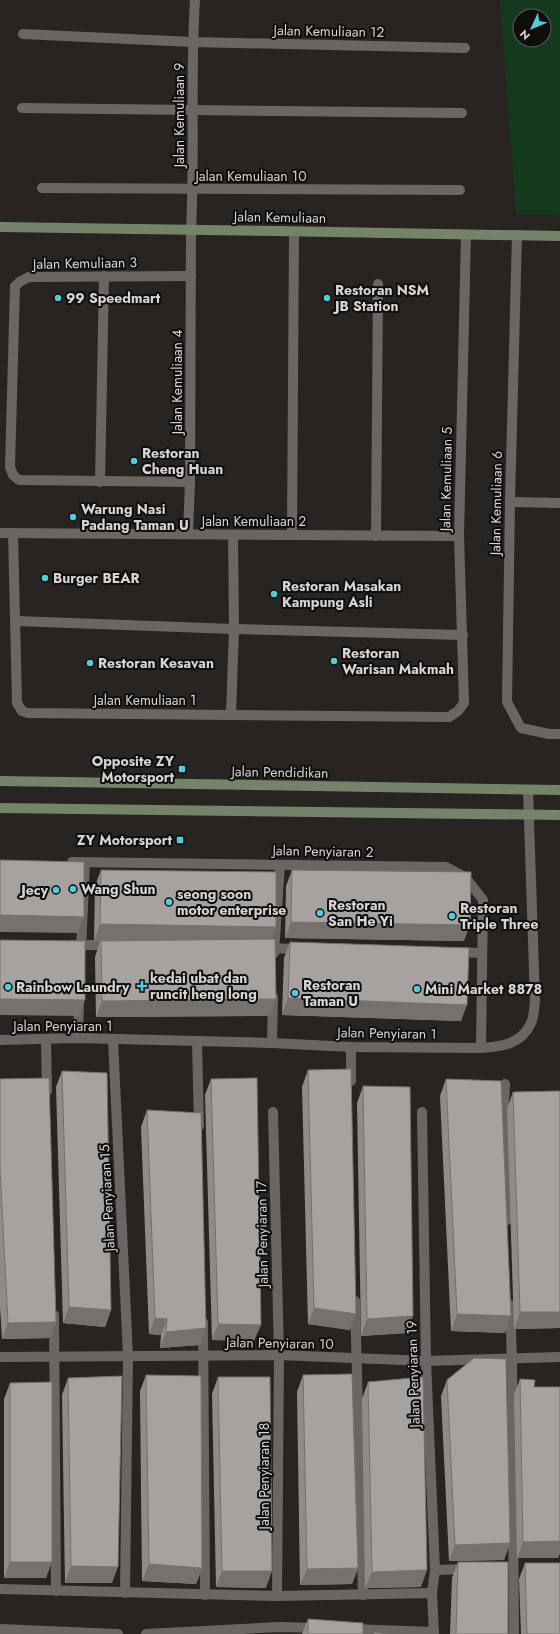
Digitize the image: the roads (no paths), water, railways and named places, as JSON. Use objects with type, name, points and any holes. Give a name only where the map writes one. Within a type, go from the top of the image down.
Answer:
[{"type":"main road","name":"Jalan Kemuliaan","points":[[0,227],[560,236]]},
{"type":"main road","name":"Jalan Pendidikan","points":[[0,781],[560,790]]},
{"type":"main road","points":[[0,808],[560,815]]},
{"type":"street","name":"Jalan Kemuliaan 9","points":[[191,229],[193,190],[192,42],[195,0]]},
{"type":"street","name":"Jalan Kemuliaan 12","points":[[24,34],[192,42],[465,48]]},
{"type":"street","points":[[22,108],[462,113]]},
{"type":"street","name":"Jalan Kemuliaan 10","points":[[42,188],[193,190],[460,190]]},
{"type":"street","name":"Jalan Kemuliaan 4","points":[[188,534],[190,482],[191,229]]},
{"type":"street","points":[[292,535],[294,232]]},
{"type":"street","name":"Jalan Kemuliaan 5","points":[[449,717],[458,711],[464,703],[459,536],[466,235]]},
{"type":"street","name":"Jalan Kemuliaan 6","points":[[516,236],[507,702],[521,728],[549,734],[560,734]]},
{"type":"street","points":[[100,482],[104,276]]},
{"type":"street","name":"Jalan Kemuliaan 3","points":[[190,482],[19,480],[13,475],[10,467],[15,286],[29,277],[191,276]]},
{"type":"street","points":[[376,536],[378,284]]},
{"type":"street","points":[[510,502],[560,503]]},
{"type":"street","name":"Jalan Kemuliaan 2","points":[[0,533],[459,536]]},
{"type":"street","name":"Jalan Kemuliaan 1","points":[[13,533],[17,703],[22,711],[28,713],[449,717]]},
{"type":"street","points":[[231,714],[234,629],[233,535]]},
{"type":"street","points":[[16,621],[462,635]]},
{"type":"street","name":"Jalan Penyiaran 1","points":[[0,1040],[78,1038],[272,1043],[350,1048],[481,1048],[502,1046],[522,1038],[532,1023],[535,1001],[528,790]]},
{"type":"street","name":"Jalan Penyiaran 2","points":[[62,862],[446,867],[466,878],[483,900],[481,1048]]},
{"type":"street","points":[[81,961],[86,862]]},
{"type":"street","points":[[274,964],[280,865]]},
{"type":"street","points":[[59,944],[120,946]]},
{"type":"street","points":[[251,948],[306,949]]},
{"type":"street","points":[[450,952],[482,953]]},
{"type":"street","points":[[272,1043],[273,987]]},
{"type":"street","points":[[78,1038],[80,992]]},
{"type":"street","points":[[46,1040],[48,1102]]},
{"type":"street","name":"Jalan Penyiaran 15","points":[[113,1040],[128,1356],[124,1593]]},
{"type":"street","points":[[197,1042],[199,1138]]},
{"type":"street","points":[[350,1048],[351,1094]]},
{"type":"street","points":[[505,1084],[503,1124],[507,1232]]},
{"type":"street","name":"Jalan Penyiaran 17","points":[[273,1112],[279,1356]]},
{"type":"street","name":"Jalan Penyiaran 19","points":[[422,1112],[426,1360],[435,1570],[432,1593],[434,1633]]},
{"type":"street","points":[[355,1291],[363,1595]]},
{"type":"street","points":[[509,1294],[512,1359],[514,1634]]},
{"type":"street","points":[[54,1307],[56,1591]]},
{"type":"street","points":[[203,1313],[206,1595]]},
{"type":"street","name":"Jalan Penyiaran 10","points":[[0,1357],[279,1356],[426,1360],[560,1357]]},
{"type":"street","name":"Jalan Penyiaran 18","points":[[277,1596],[279,1356]]},
{"type":"street","points":[[435,1570],[475,1569]]},
{"type":"street","points":[[0,1589],[277,1596],[432,1593]]},
{"type":"street","points":[[146,1634],[327,1628]]},
{"type":"street","points":[[0,1629],[118,1634]]},
{"type":"street","points":[[342,1629],[434,1633]]},
{"type":"place","name":"99 Speedmart","points":[[58,298]]},
{"type":"place","name":"Restoran NSM JB Station","points":[[327,298]]},
{"type":"place","name":"Restoran Cheng Huan","points":[[134,461]]},
{"type":"place","name":"Warung Nasi Padang Taman U","points":[[73,517]]},
{"type":"place","name":"Burger BEAR","points":[[45,578]]},
{"type":"place","name":"Restoran Masakan Kampung Asli","points":[[274,594]]},
{"type":"place","name":"Restoran Warisan Makmah","points":[[334,661]]},
{"type":"place","name":"Restoran Kesavan","points":[[90,663]]},
{"type":"place","name":"Opposite ZY Motorsport","points":[[182,769]]},
{"type":"place","name":"ZY Motorsport","points":[[180,840]]},
{"type":"place","name":"Wang Shun","points":[[73,889]]},
{"type":"place","name":"Jecy","points":[[56,890]]},
{"type":"place","name":"seong soon motor enterprise","points":[[169,902]]},
{"type":"place","name":"Restoran San He Yi","points":[[320,913]]},
{"type":"place","name":"Restoran Triple Three","points":[[452,916]]},
{"type":"place","name":"kedai ubat dan runcit heng long","points":[[142,986]]},
{"type":"place","name":"Rainbow Laundry","points":[[8,987]]},
{"type":"place","name":"Mini Market 8878","points":[[417,989]]},
{"type":"place","name":"Restoran Taman U","points":[[295,993]]}]
